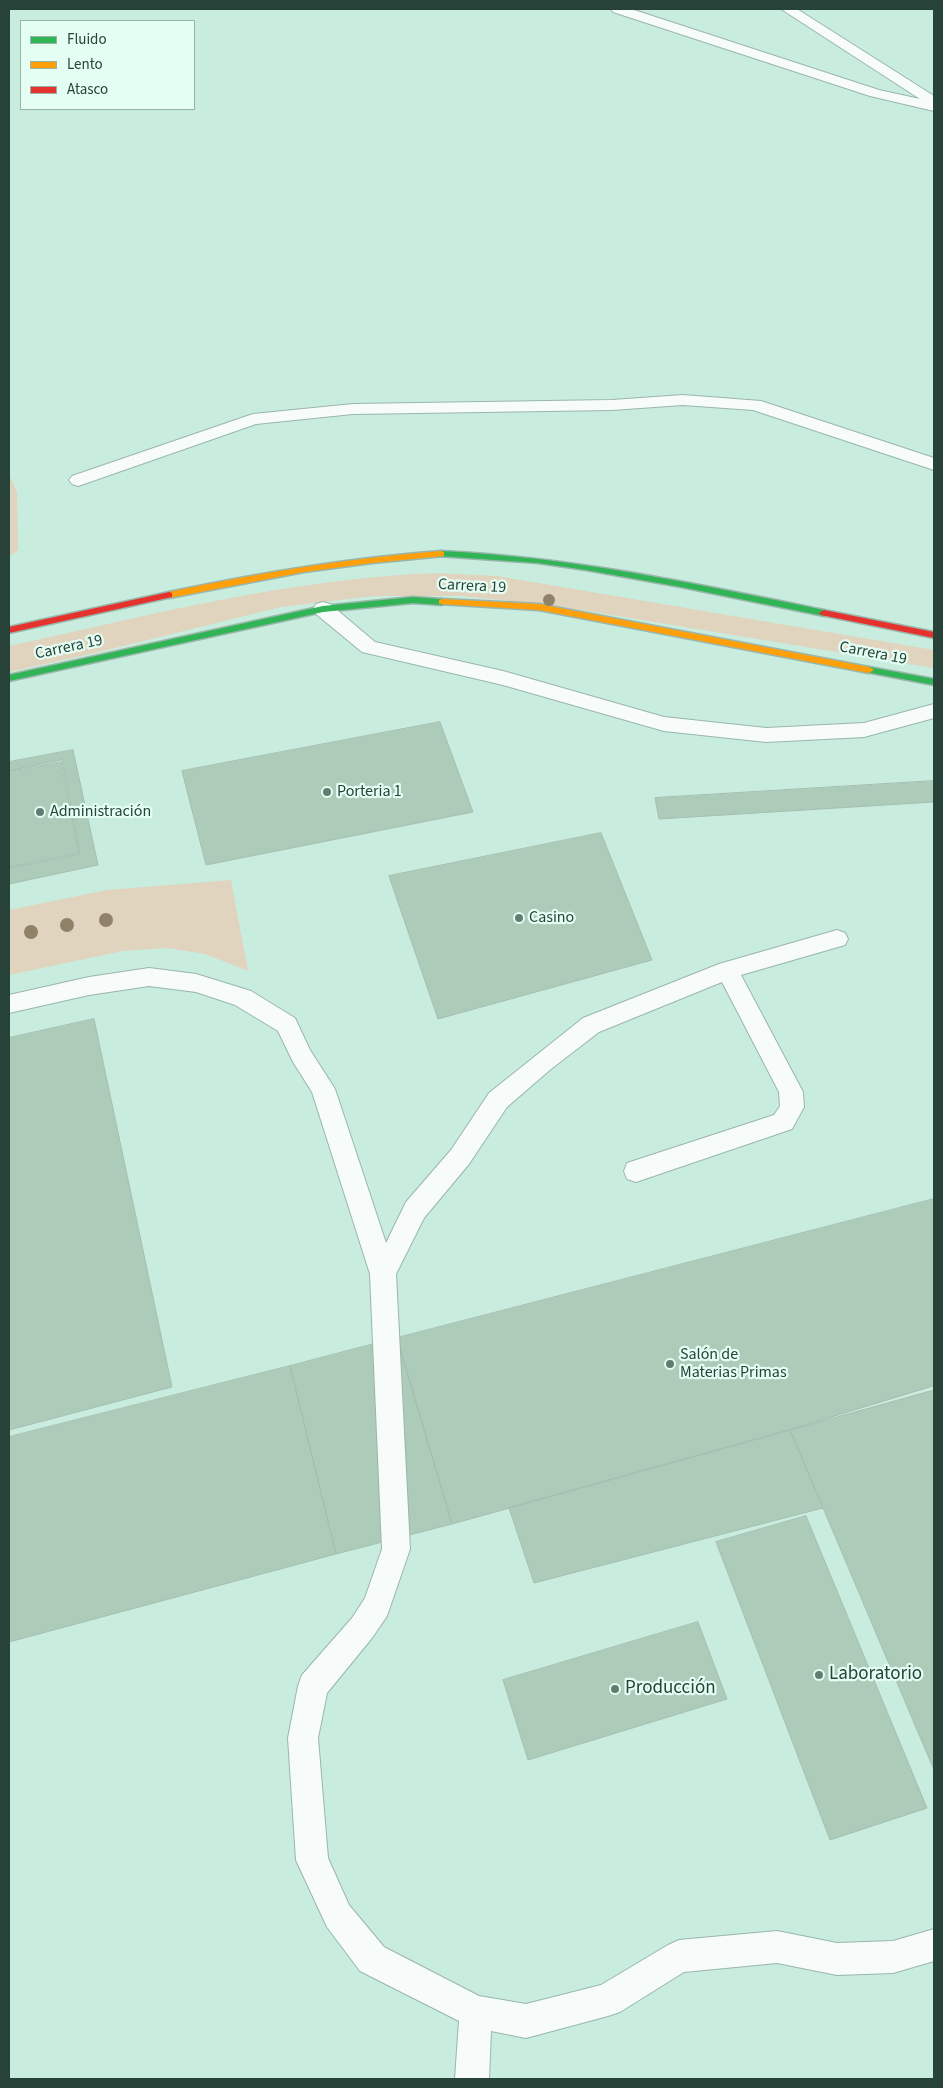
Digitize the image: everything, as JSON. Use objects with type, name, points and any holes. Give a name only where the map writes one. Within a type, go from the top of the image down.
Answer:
[{"type":"main road","name":"Carrera 19","points":[[9,630],[221,584],[295,571],[386,557],[442,554],[504,557],[594,567],[934,635]]},
{"type":"main road","name":"Carrera 19","points":[[9,678],[323,609],[413,600],[539,607],[934,682]]},
{"type":"lane","points":[[618,9],[875,93],[934,107]]},
{"type":"lane","points":[[788,9],[934,103]]},
{"type":"lane","points":[[78,480],[253,419],[353,409],[612,404],[683,400],[755,405],[934,464]]},
{"type":"lane","points":[[323,609],[369,647],[503,678],[664,724],[766,734],[854,731],[934,711]]},
{"type":"lane","points":[[382,1274],[415,1210],[460,1157],[498,1100],[591,1025],[727,970],[837,939]]},
{"type":"lane","points":[[636,1171],[783,1122],[792,1107],[791,1092],[727,970]]},
{"type":"lane","points":[[9,1004],[89,986],[149,978],[196,983],[244,998],[287,1025],[301,1055],[323,1089],[382,1274],[396,1549],[377,1606],[362,1628],[313,1686],[303,1738],[312,1860],[338,1916],[372,1959],[476,2012],[526,2021],[608,2000],[678,1956],[777,1947],[837,1959],[893,1957],[934,1945]]},
{"type":"lane","points":[[472,2079],[476,2012]]},
{"type":"shaded area","points":[[9,474],[17,492],[18,550],[9,557]]},
{"type":"shaded area","points":[[438,573],[497,576],[934,650],[934,668],[557,606],[460,596],[374,596],[281,607],[9,672],[9,646],[276,590],[383,576]]},
{"type":"shaded area","points":[[231,880],[248,971],[205,954],[167,948],[123,951],[9,975],[9,910],[107,890]]},
{"type":"building","name":"Porteria 1","points":[[440,722],[473,812],[206,865],[182,771]]},
{"type":"building","name":"Administración","points":[[73,750],[98,865],[9,884],[9,762]]},
{"type":"building","name":"Administración","points":[[62,760],[80,854],[9,868],[9,771]]},
{"type":"building","name":"Administración","points":[[61,762],[79,853],[9,867],[9,772]]},
{"type":"building","points":[[934,781],[934,802],[659,819],[655,798]]},
{"type":"building","name":"Casino","points":[[601,833],[652,960],[438,1019],[389,876]]},
{"type":"building","points":[[94,1019],[172,1387],[9,1430],[9,1038]]},
{"type":"building","name":"Salón de Materias Primas","points":[[934,1199],[934,1390],[452,1524],[397,1338]]},
{"type":"building","points":[[397,1338],[452,1524],[336,1554],[290,1366]]},
{"type":"building","points":[[290,1366],[336,1554],[9,1642],[9,1437]]},
{"type":"building","points":[[934,1386],[934,1770],[790,1430]]},
{"type":"building","points":[[790,1430],[823,1508],[534,1583],[509,1508]]},
{"type":"building","name":"Laboratorio","points":[[806,1516],[927,1808],[830,1840],[716,1542]]},
{"type":"building","name":"Producción","points":[[698,1622],[727,1699],[528,1760],[503,1680]]},
{"type":"traffic: fast","points":[[441,554],[490,556],[586,567],[824,613]]},
{"type":"traffic: fast","points":[[9,678],[323,609],[413,600],[442,602]]},
{"type":"traffic: fast","points":[[869,670],[934,682]]},
{"type":"traffic: slow","points":[[169,595],[304,569],[407,556],[441,554]]},
{"type":"traffic: slow","points":[[442,602],[539,607],[869,670]]},
{"type":"traffic: jam","points":[[9,630],[169,595]]},
{"type":"traffic: jam","points":[[824,613],[934,635]]},
{"type":"place","name":"Porteria 1","points":[[327,792]]},
{"type":"place","name":"Administración","points":[[40,812]]},
{"type":"place","name":"Casino","points":[[519,918]]},
{"type":"place","name":"Salón de Materias Primas","points":[[670,1364]]},
{"type":"place","name":"Laboratorio","points":[[819,1675]]},
{"type":"place","name":"Producción","points":[[615,1689]]}]
